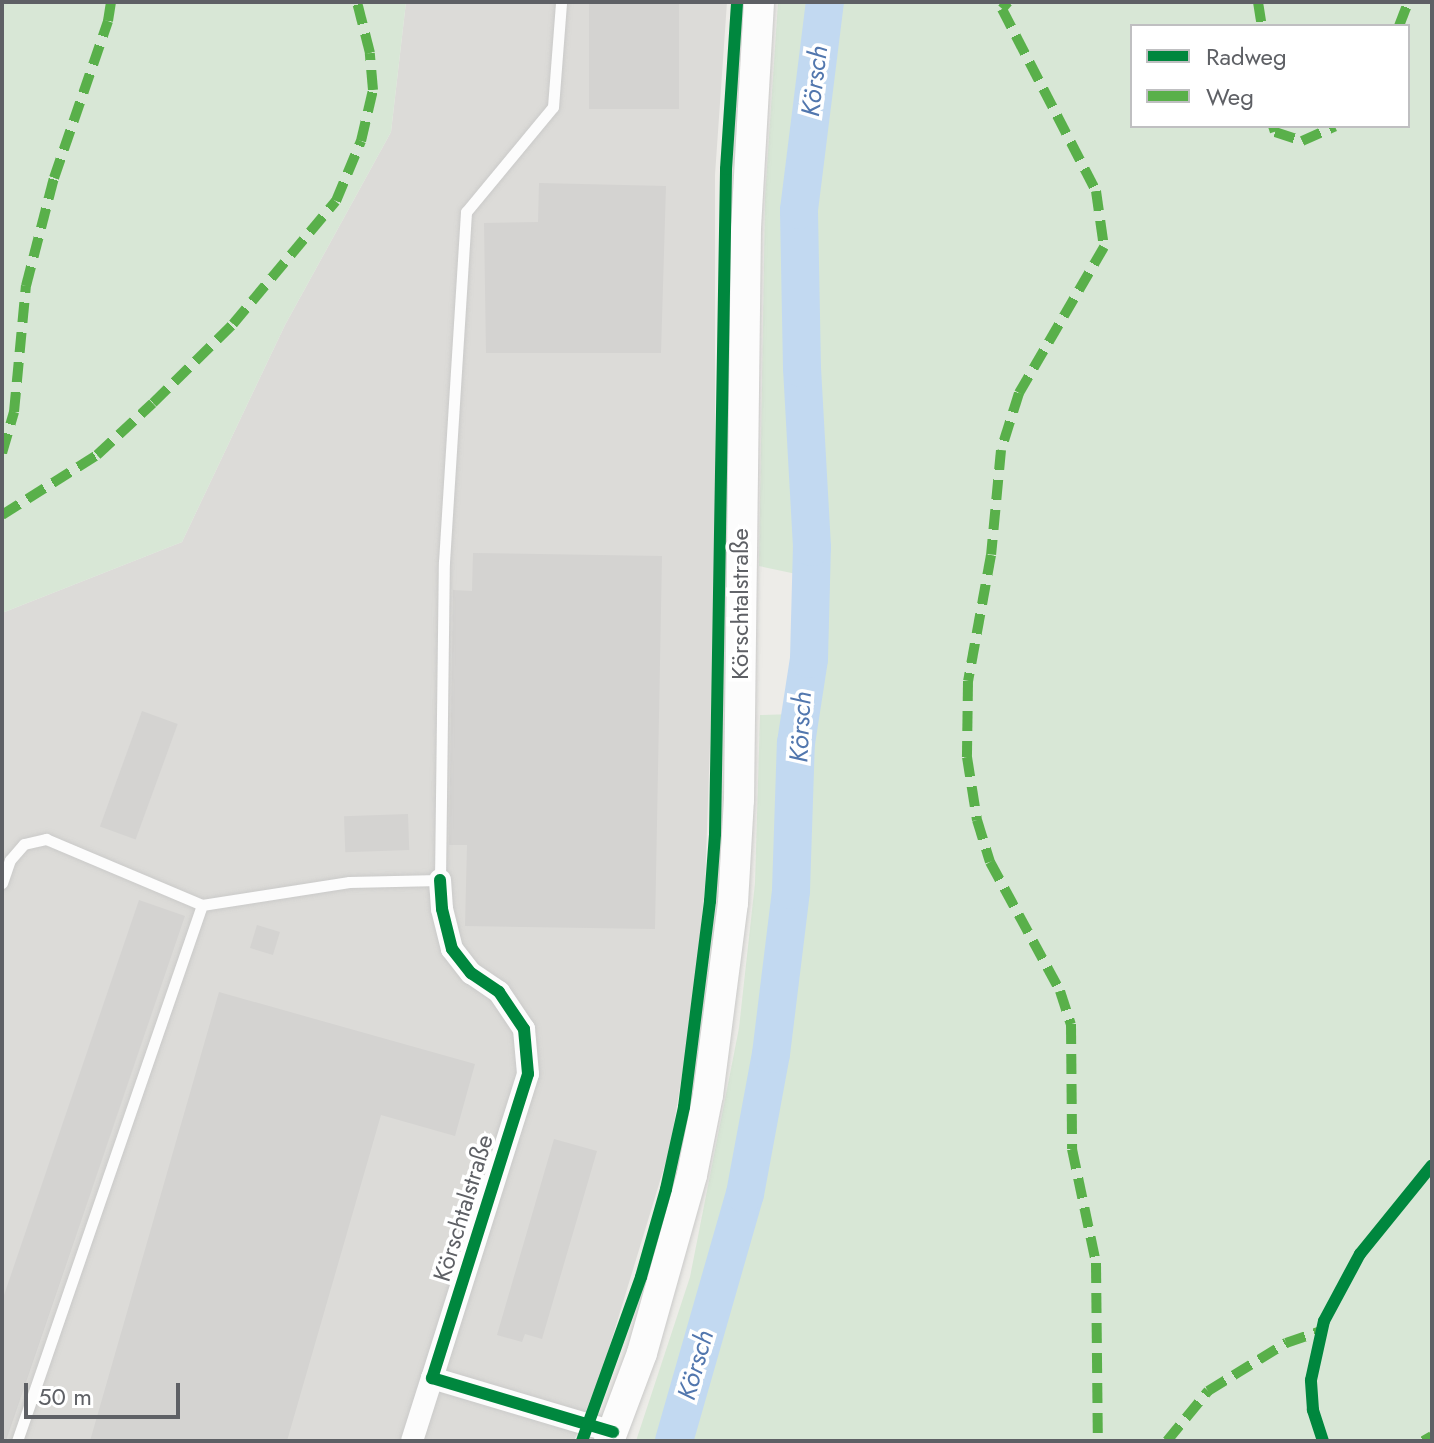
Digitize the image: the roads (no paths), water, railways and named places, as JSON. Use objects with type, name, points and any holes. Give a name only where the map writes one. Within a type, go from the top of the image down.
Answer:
[{"type":"main road","name":"Körschtalstraße","points":[[611,1436],[642,1353],[692,1175],[708,1095],[733,903],[739,800],[746,228],[759,2]]},
{"type":"street","name":"Körschtalstraße","points":[[412,1441],[528,1074],[524,1029],[499,992],[471,973],[452,949],[442,909],[440,880]]},
{"type":"street","name":"Körschtalstraße","points":[[432,1378],[611,1436]]},
{"type":"lane","points":[[2,883],[10,860],[24,844],[46,839],[202,905],[349,882],[440,880],[444,562],[466,212],[553,107],[561,2]]},
{"type":"lane","points":[[17,1441],[202,905]]},
{"type":"waterway","name":"Körsch","points":[[674,1441],[745,1194],[771,1054],[791,890],[796,743],[809,659],[812,547],[802,368],[799,210],[825,2]]}]
